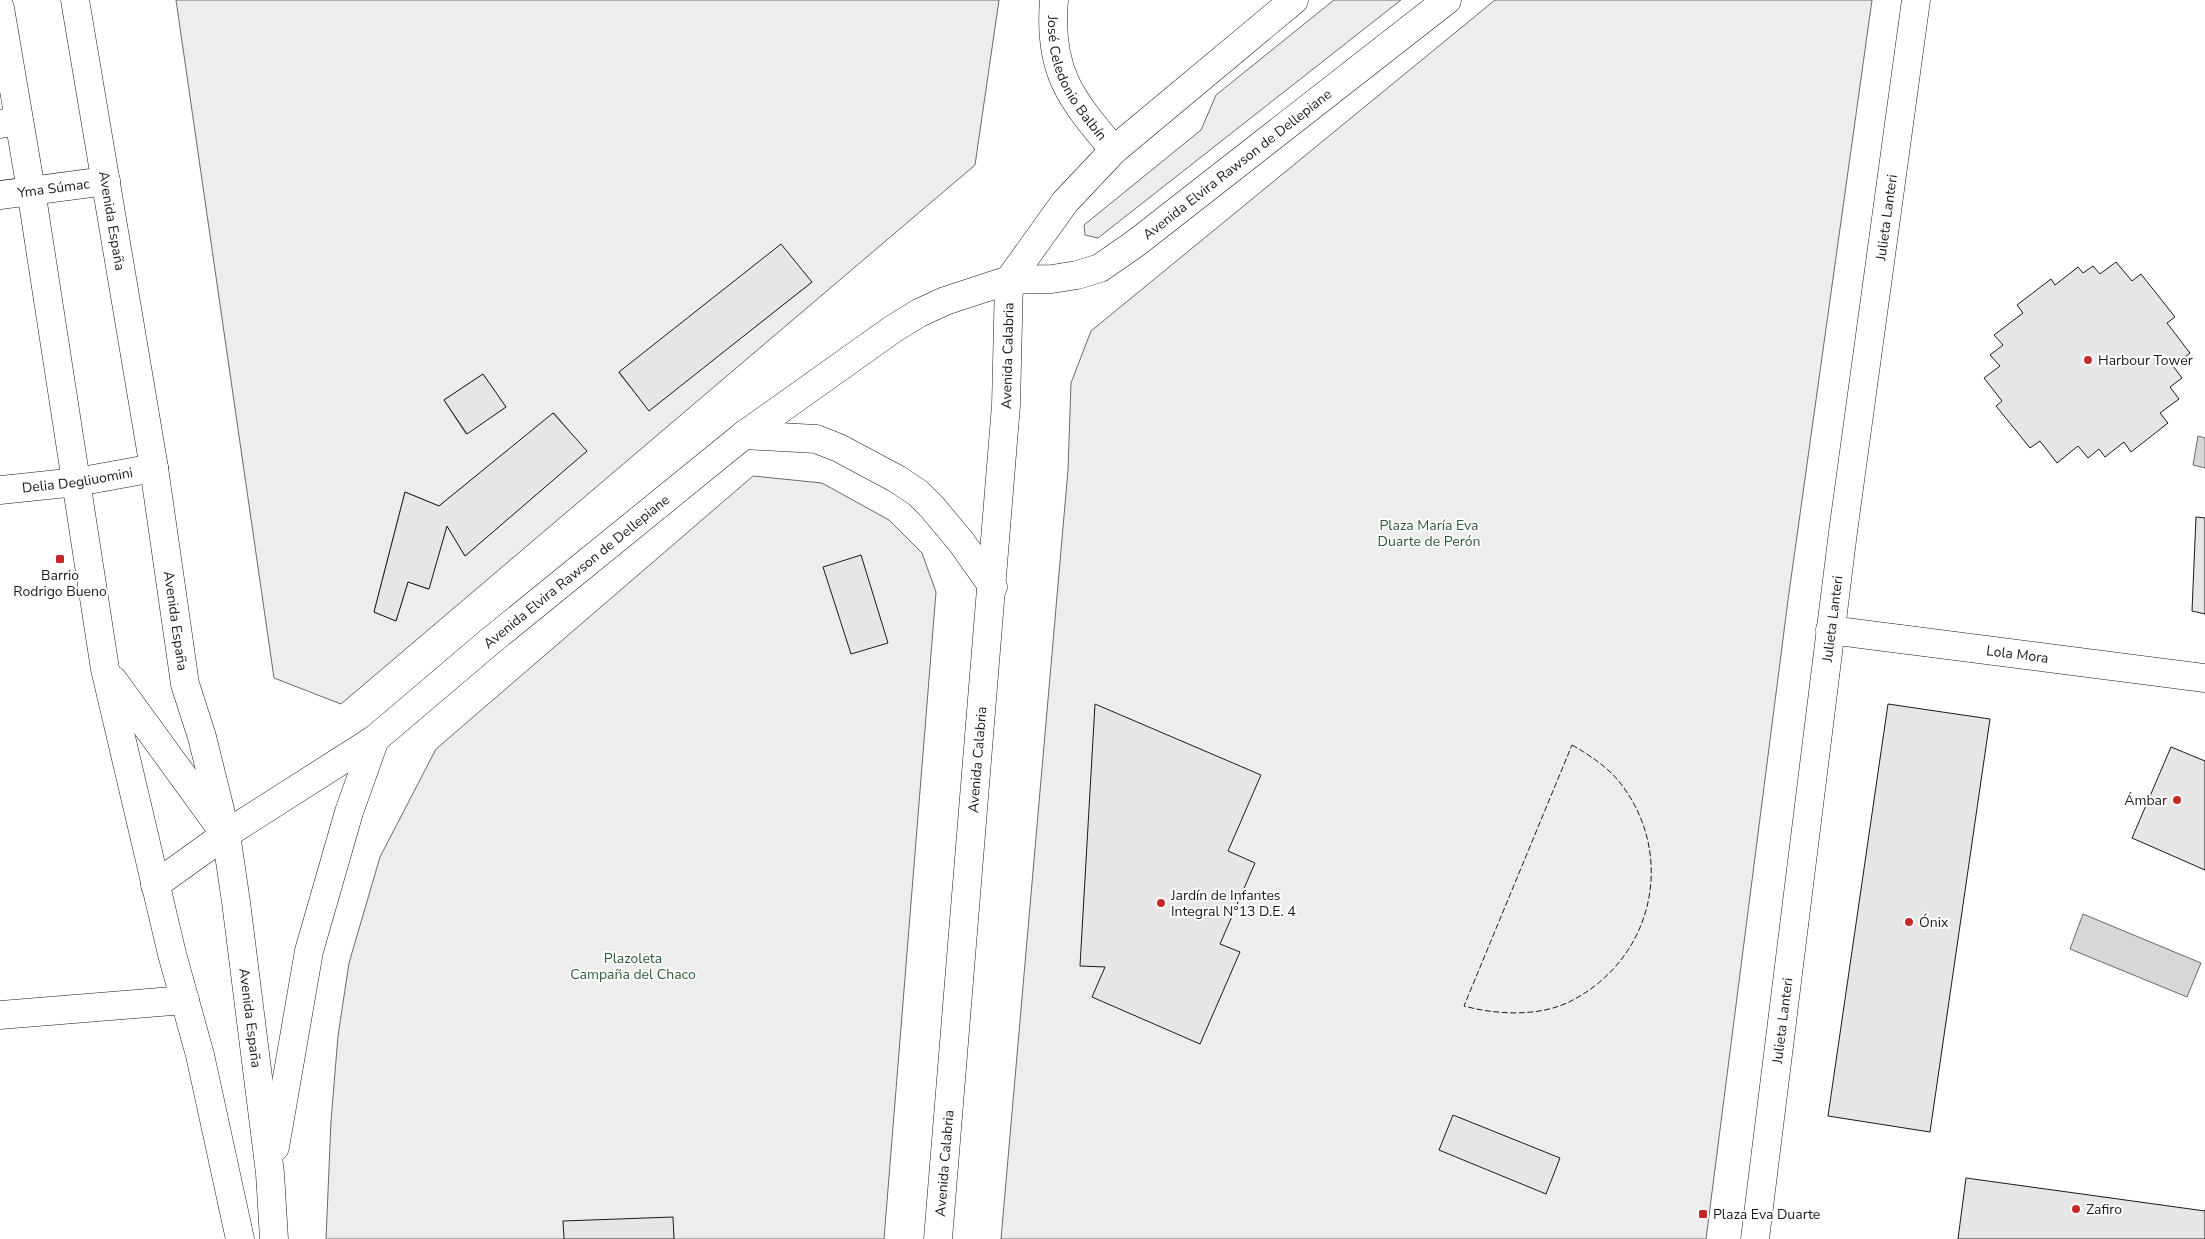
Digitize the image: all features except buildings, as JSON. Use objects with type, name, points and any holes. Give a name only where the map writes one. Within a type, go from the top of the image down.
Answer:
[{"type":"main road","name":"Avenida España","points":[[75,0],[154,468],[185,684],[215,786],[226,834],[270,1173],[274,1239]]},
{"type":"main road","name":"José Celedonio Balbín","points":[[1054,0],[1054,48],[1060,72],[1070,95],[1114,150]]},
{"type":"main road","points":[[1009,280],[1064,202],[1114,150],[1294,0]]},
{"type":"main road","name":"Avenida Elvira Rawson de Dellepiane","points":[[155,885],[226,834],[375,739],[488,644],[744,436],[893,328],[918,313],[945,301],[1009,280],[1052,279],[1077,275],[1100,268],[1136,243],[1447,0]]},
{"type":"main road","name":"Julieta Lanteri","points":[[1754,1239],[1830,630],[1916,0]]},
{"type":"main road","points":[[0,8],[9,123],[31,190],[106,669],[155,885],[200,1055],[240,1239]]},
{"type":"main road","name":"Yma Súmac","points":[[0,195],[106,181]]},
{"type":"main road","name":"Avenida Calabria","points":[[938,1239],[1006,405],[1009,280]]},
{"type":"main road","points":[[744,436],[816,439],[839,448],[897,479],[918,493],[932,507],[962,544],[992,587]]},
{"type":"main road","name":"Delia Degliuomini","points":[[0,490],[77,482],[154,468]]},
{"type":"main road","name":"Lola Mora","points":[[1830,630],[2205,678]]},
{"type":"main road","points":[[106,669],[226,834]]},
{"type":"main road","points":[[270,1173],[308,951],[346,820],[375,739]]},
{"type":"main road","points":[[0,1015],[185,1000]]},
{"type":"green space","points":[[176,0],[999,0],[975,165],[341,704],[274,678]],"holes":[[[812,282],[649,410],[619,373],[619,372]],[[483,374],[506,407],[466,434],[444,400]],[[554,413],[586,451],[465,556],[447,526],[428,589],[408,582],[396,621],[374,612],[405,492],[439,506]]]},
{"type":"green space","points":[[1334,0],[1401,0],[1098,238],[1085,235],[1084,225],[1201,130],[1216,95]]},
{"type":"green space","name":"Plaza María Eva Duarte de Perón","points":[[1495,0],[1872,0],[1788,600],[1706,1239],[1001,1239],[1068,470],[1071,383],[1091,331]]},
{"type":"green space","name":"Plazoleta Campaña del Chaco","points":[[753,476],[822,483],[889,520],[922,553],[936,592],[884,1239],[326,1239],[331,1121],[338,1036],[349,963],[380,857],[436,749]]},
{"type":"shaded area","points":[[2198,436],[2205,438],[2205,468],[2193,465]]},
{"type":"shaded area","points":[[2083,914],[2201,963],[2187,997],[2070,949]]},
{"type":"fence","points":[[1572,745],[1593,758],[1619,781],[1640,816],[1649,846],[1651,877],[1647,906],[1637,935],[1620,961],[1598,983],[1571,1001],[1559,1006],[1546,1010],[1518,1013],[1504,1013],[1464,1006],[1572,745]]},
{"type":"place","name":"Harbour Tower","points":[[2088,360]]},
{"type":"place","name":"Barrio Rodrigo Bueno","points":[[60,559]]},
{"type":"place","name":"Ámbar","points":[[2177,800]]},
{"type":"place","name":"Jardín de Infantes Integral N°13 D.E. 4","points":[[1161,903]]},
{"type":"place","name":"Ónix","points":[[1909,922]]},
{"type":"place","name":"Zafiro","points":[[2076,1209]]},
{"type":"place","name":"Plaza Eva Duarte","points":[[1703,1214]]}]
